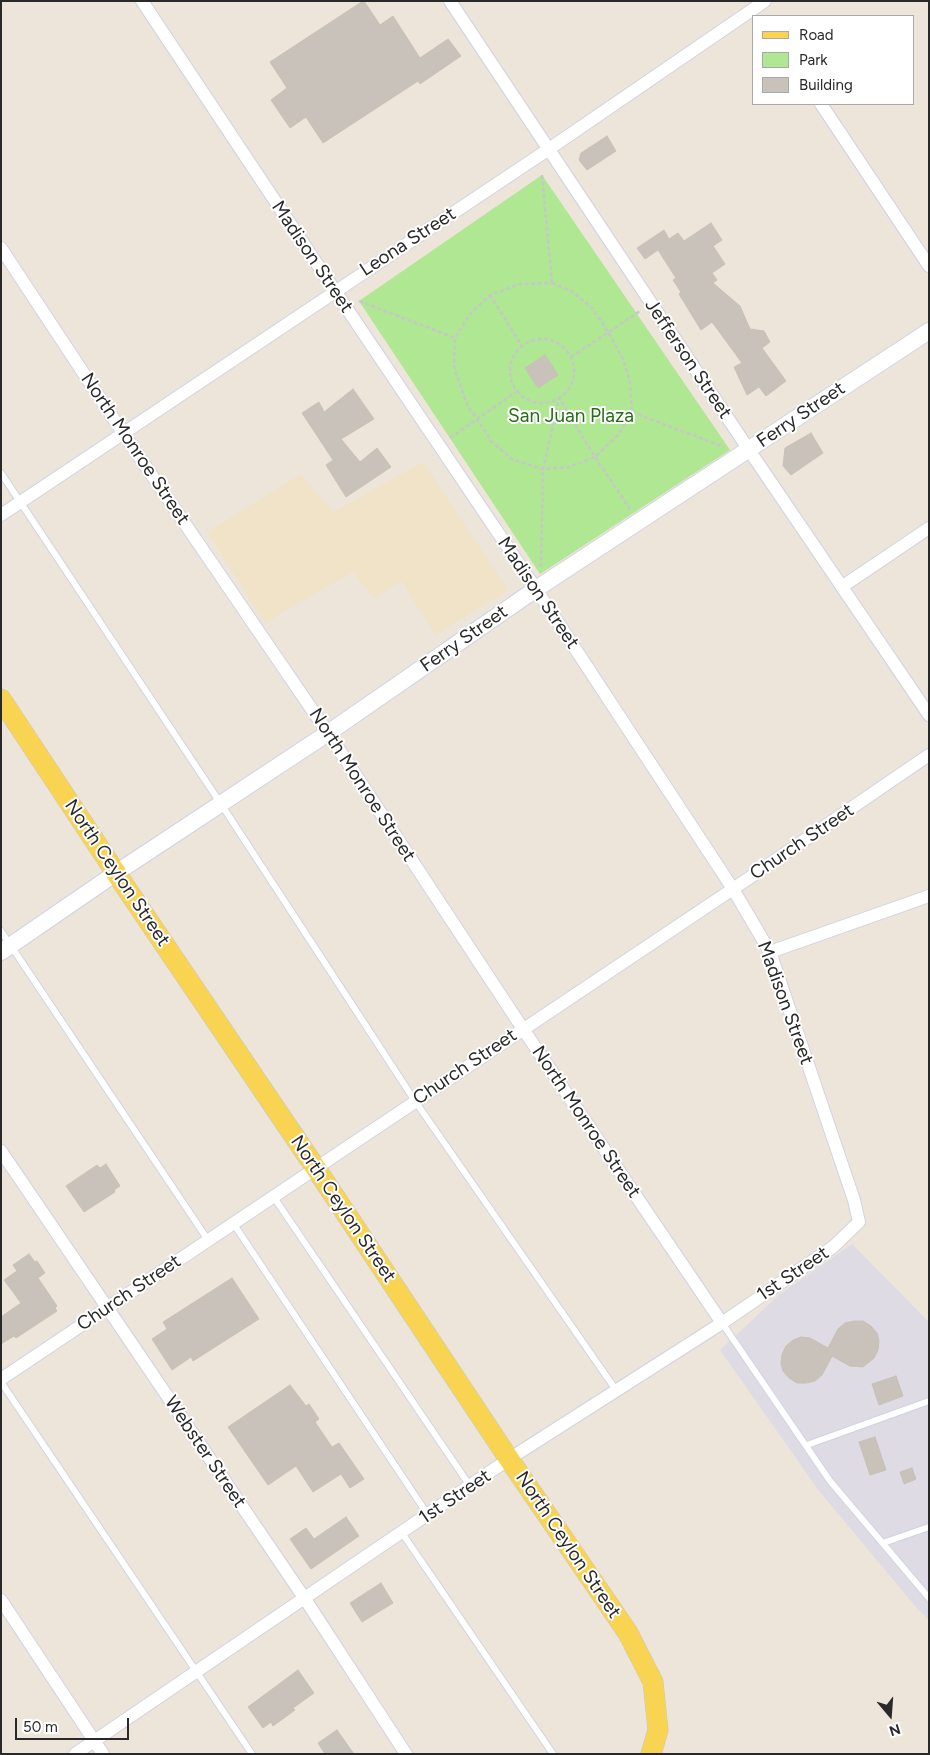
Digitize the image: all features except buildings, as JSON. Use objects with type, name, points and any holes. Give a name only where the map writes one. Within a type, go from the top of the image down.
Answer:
[{"type":"main road","name":"North Ceylon Street","points":[[1,699],[116,874],[628,1633],[653,1682],[658,1730],[651,1754]]},
{"type":"street","name":"Madison Street","points":[[142,1],[439,446],[538,582],[733,889],[770,952],[854,1200],[859,1222]]},
{"type":"street","name":"Jefferson Street","points":[[450,1],[749,450],[929,715]]},
{"type":"street","name":"Leona Street","points":[[1,515],[549,149],[759,6]]},
{"type":"street","points":[[822,105],[929,266]]},
{"type":"street","name":"North Monroe Street","points":[[1,248],[123,433],[328,733],[523,1029],[722,1322]]},
{"type":"street","name":"Ferry Street","points":[[6,948],[328,733],[538,582],[639,522],[929,331]]},
{"type":"street","points":[[842,586],[929,528]]},
{"type":"street","name":"Church Street","points":[[1,1380],[315,1167],[733,889],[929,755]]},
{"type":"street","points":[[770,952],[929,896]]},
{"type":"street","name":"Webster Street","points":[[1,1151],[305,1599],[406,1754]]},
{"type":"street","name":"1st Street","points":[[75,1754],[509,1459],[722,1322],[833,1247],[859,1222]]},
{"type":"street","points":[[1,1600],[103,1754]]},
{"type":"lane","points":[[1,473],[415,1101],[616,1390]]},
{"type":"lane","points":[[1,931],[6,948],[208,1240]]},
{"type":"lane","points":[[273,1196],[470,1486]]},
{"type":"lane","points":[[233,1223],[428,1514]]},
{"type":"lane","points":[[722,1322],[830,1481],[929,1598]]},
{"type":"lane","points":[[1,1380],[252,1754]]},
{"type":"lane","points":[[807,1445],[929,1401]]},
{"type":"lane","points":[[883,1543],[929,1527]]},
{"type":"lane","points":[[402,1533],[553,1754]]},
{"type":"path","points":[[542,175],[552,283]]},
{"type":"path","points":[[552,283],[573,292],[593,309],[608,332],[623,359],[630,382],[632,412],[618,435],[595,457],[569,467],[542,469],[513,460],[491,441],[468,405],[454,367],[456,338],[470,314],[490,295],[520,284],[552,283]]},
{"type":"path","points":[[490,295],[522,346]]},
{"type":"path","points":[[359,302],[456,338]]},
{"type":"path","points":[[571,357],[651,303]]},
{"type":"path","points":[[539,339],[558,343],[571,357],[574,375],[566,392],[551,402],[541,404],[523,398],[516,392],[511,383],[510,363],[522,346],[530,341],[539,339]]},
{"type":"path","points":[[439,446],[516,392]]},
{"type":"path","points":[[559,398],[595,457],[639,522]]},
{"type":"path","points":[[538,582],[542,469],[559,398]]},
{"type":"path","points":[[632,412],[730,450]]},
{"type":"shaded area","points":[[423,462],[508,590],[436,635],[401,581],[374,599],[353,572],[265,623],[207,532],[301,474],[333,512]]},
{"type":"shaded area","points":[[852,1244],[929,1322],[929,1620],[819,1491],[720,1350],[780,1294]]},
{"type":"green space","name":"San Juan Plaza","points":[[542,175],[730,450],[540,574],[359,301]]}]
